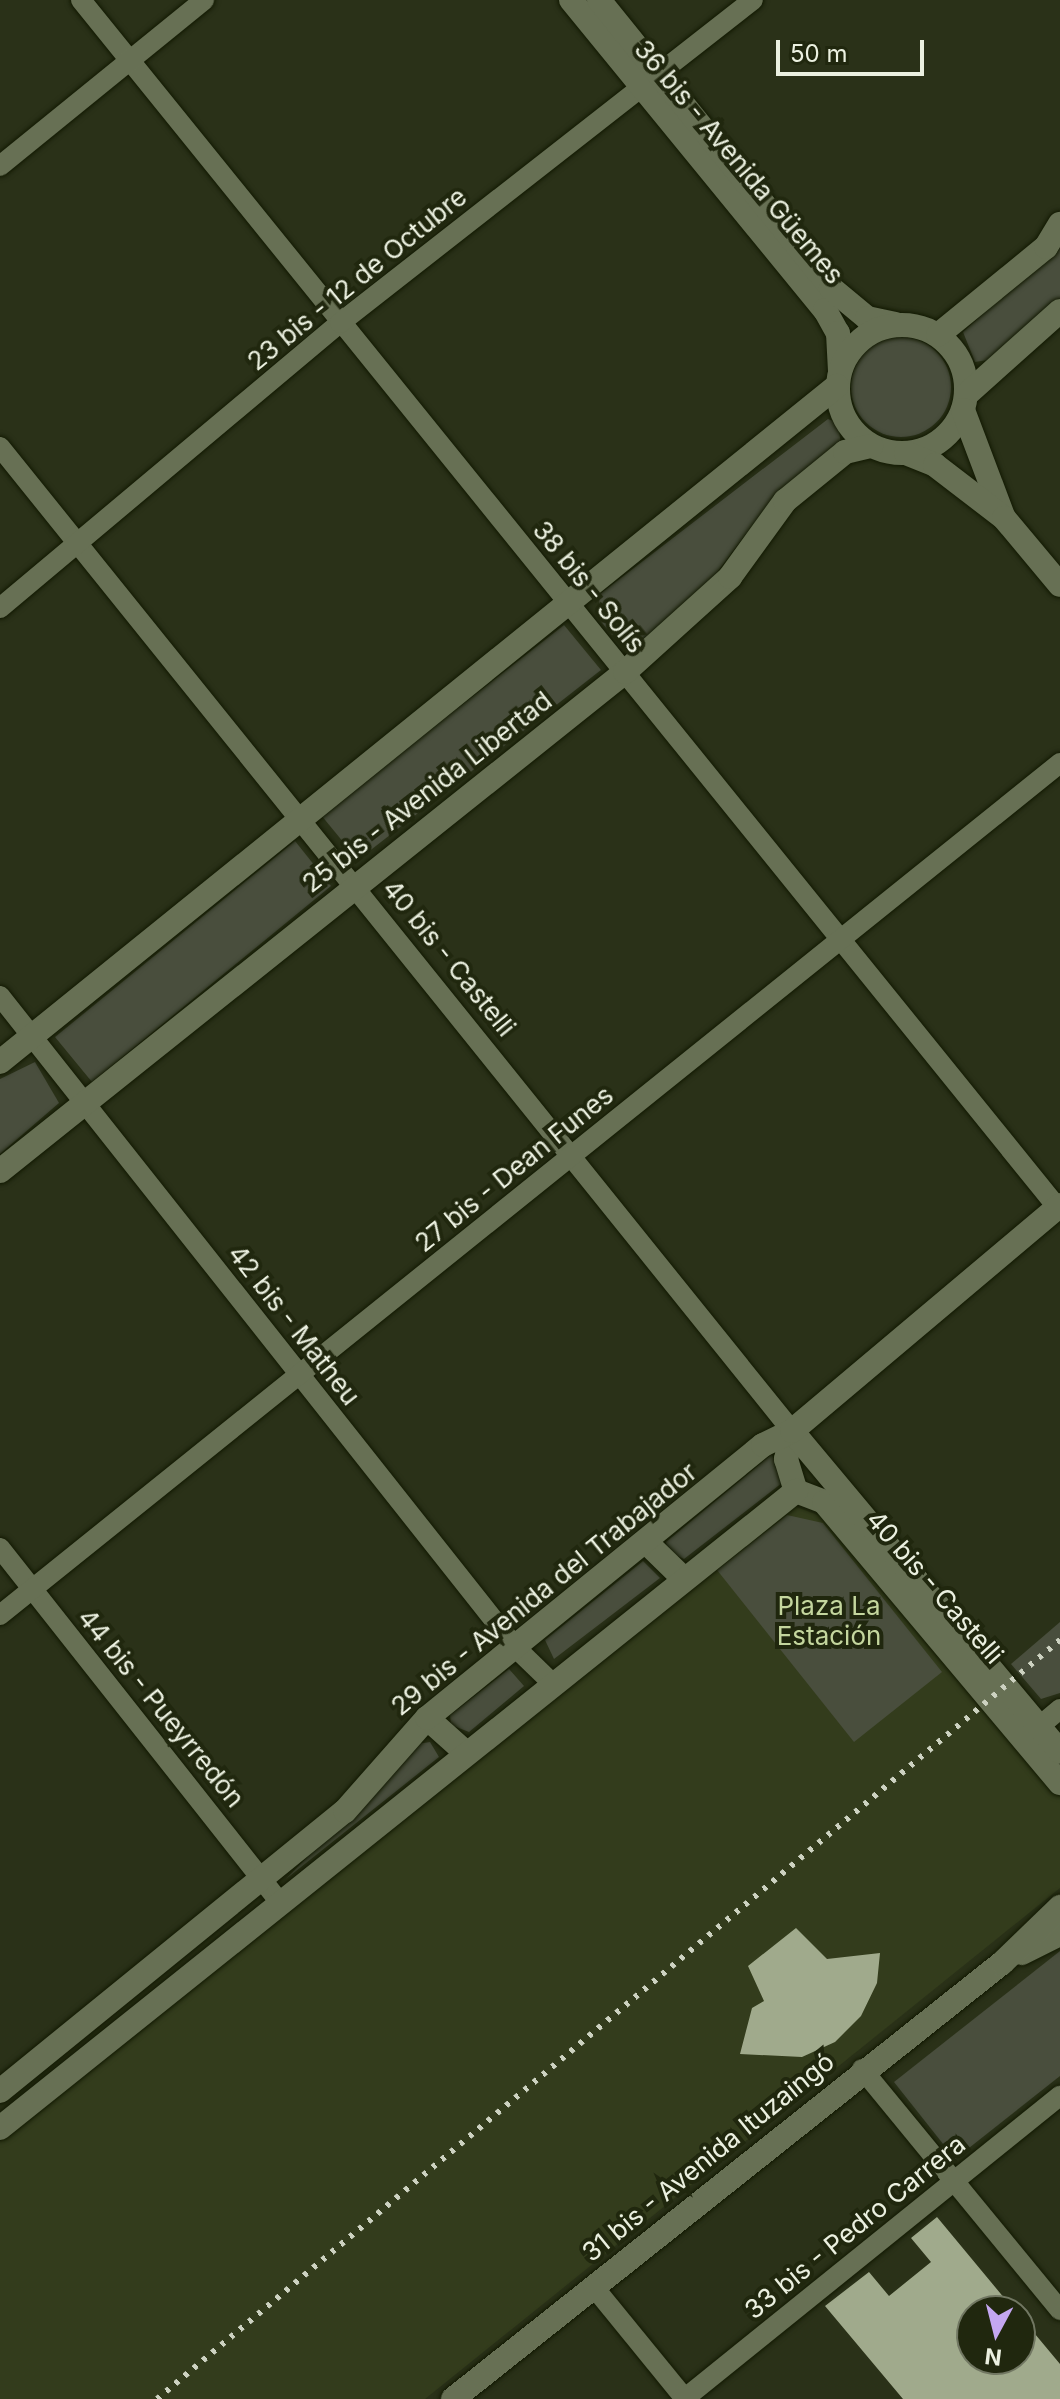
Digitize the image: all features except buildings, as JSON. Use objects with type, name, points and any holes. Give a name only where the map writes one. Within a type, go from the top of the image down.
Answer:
[{"type":"street","name":"38 bis - Solís","points":[[81,0],[1058,1206]]},
{"type":"street","points":[[0,166],[204,0]]},
{"type":"street","name":"36 bis - Avenida Güemes","points":[[571,0],[650,83],[831,288],[867,318],[895,324]]},
{"type":"street","name":"36 bis - Avenida Güemes","points":[[599,0],[650,83],[825,310],[838,333],[838,378]]},
{"type":"street","name":"23 bis - 12 de Octubre","points":[[0,608],[340,323],[753,0]]},
{"type":"street","points":[[938,335],[1046,247],[1060,224]]},
{"type":"street","points":[[906,453],[941,440],[965,402],[1060,311]]},
{"type":"street","points":[[0,1062],[298,818],[569,604],[838,378],[866,334],[895,324],[938,335],[962,365],[965,402],[1004,518]]},
{"type":"street","points":[[838,378],[846,422],[871,446],[906,453],[935,465],[1004,518],[1060,585]]},
{"type":"street","name":"25 bis - Avenida Libertad","points":[[0,1171],[90,1102],[354,885],[625,672],[730,577],[785,501],[845,452],[871,446]]},
{"type":"street","name":"40 bis - Castelli","points":[[0,447],[77,546],[573,1154],[1032,1732],[1060,1783]]},
{"type":"street","name":"27 bis - Dean Funes","points":[[0,1615],[573,1154],[844,942],[1060,763]]},
{"type":"street","name":"42 bis - Matheu","points":[[0,996],[90,1102],[299,1376],[516,1648],[551,1682]]},
{"type":"street","name":"29 bis - Avenida del Trabajador","points":[[0,2090],[91,2010],[345,1811],[427,1718],[648,1544],[763,1445],[792,1431],[1058,1206]]},
{"type":"street","points":[[0,2128],[681,1576],[796,1491],[786,1459],[792,1431]]},
{"type":"street","name":"40 bis - Castelli","points":[[796,1491],[824,1502],[948,1630]]},
{"type":"street","points":[[648,1544],[681,1576]]},
{"type":"street","name":"44 bis - Pueyrredón","points":[[0,1548],[279,1901]]},
{"type":"street","points":[[1032,1732],[1060,1709]]},
{"type":"street","points":[[427,1718],[465,1752]]},
{"type":"street","name":"40 bis - Castelli","points":[[1032,1732],[1060,1752]]},
{"type":"street","name":"31 bis - Avenida Ituzaingó","points":[[453,2399],[862,2069],[1002,1963],[1060,1907]]},
{"type":"street","name":"31 bis - Avenida Ituzaingó","points":[[1002,1963],[1060,1934]]},
{"type":"street","points":[[91,2010],[111,2035]]},
{"type":"street","points":[[862,2069],[1060,2310]]},
{"type":"street","points":[[0,2090],[21,2111]]},
{"type":"street","name":"33 bis - Pedro Carrera","points":[[684,2399],[1060,2096]]},
{"type":"street","points":[[593,2286],[684,2399]]},
{"type":"shaded area","points":[[791,1505],[831,1520],[1060,1797],[1060,1888],[425,2399],[0,2399],[0,2141]]},
{"type":"green space","points":[[1060,244],[1060,299],[988,360],[975,362],[963,332]]},
{"type":"green space","points":[[901,337],[920,341],[937,351],[947,368],[951,387],[947,406],[937,423],[920,433],[901,437],[882,433],[865,423],[855,406],[851,387],[855,368],[865,351],[882,341]]},
{"type":"green space","points":[[828,419],[838,423],[841,445],[770,502],[715,575],[641,642],[618,642],[598,618],[600,594]]},
{"type":"green space","points":[[564,625],[601,670],[358,860],[321,815]]},
{"type":"green space","points":[[295,841],[331,886],[92,1082],[55,1037]]},
{"type":"green space","points":[[35,1062],[59,1103],[0,1154],[0,1079]]},
{"type":"green space","points":[[772,1454],[782,1483],[684,1559],[667,1551],[666,1542]]},
{"type":"green space","name":"Plaza La Estación","points":[[787,1515],[823,1523],[942,1672],[854,1742],[717,1570]]},
{"type":"green space","points":[[643,1561],[660,1578],[554,1659],[545,1640]]},
{"type":"green space","points":[[1060,1622],[1060,1693],[1041,1699],[1011,1664]]},
{"type":"green space","points":[[509,1669],[524,1686],[469,1732],[451,1725],[450,1715]]},
{"type":"green space","points":[[430,1742],[439,1757],[286,1879],[417,1744]]},
{"type":"green space","points":[[1060,1951],[1060,2076],[955,2159],[894,2082]]},
{"type":"railway","points":[[157,2399],[1060,1640]]}]
